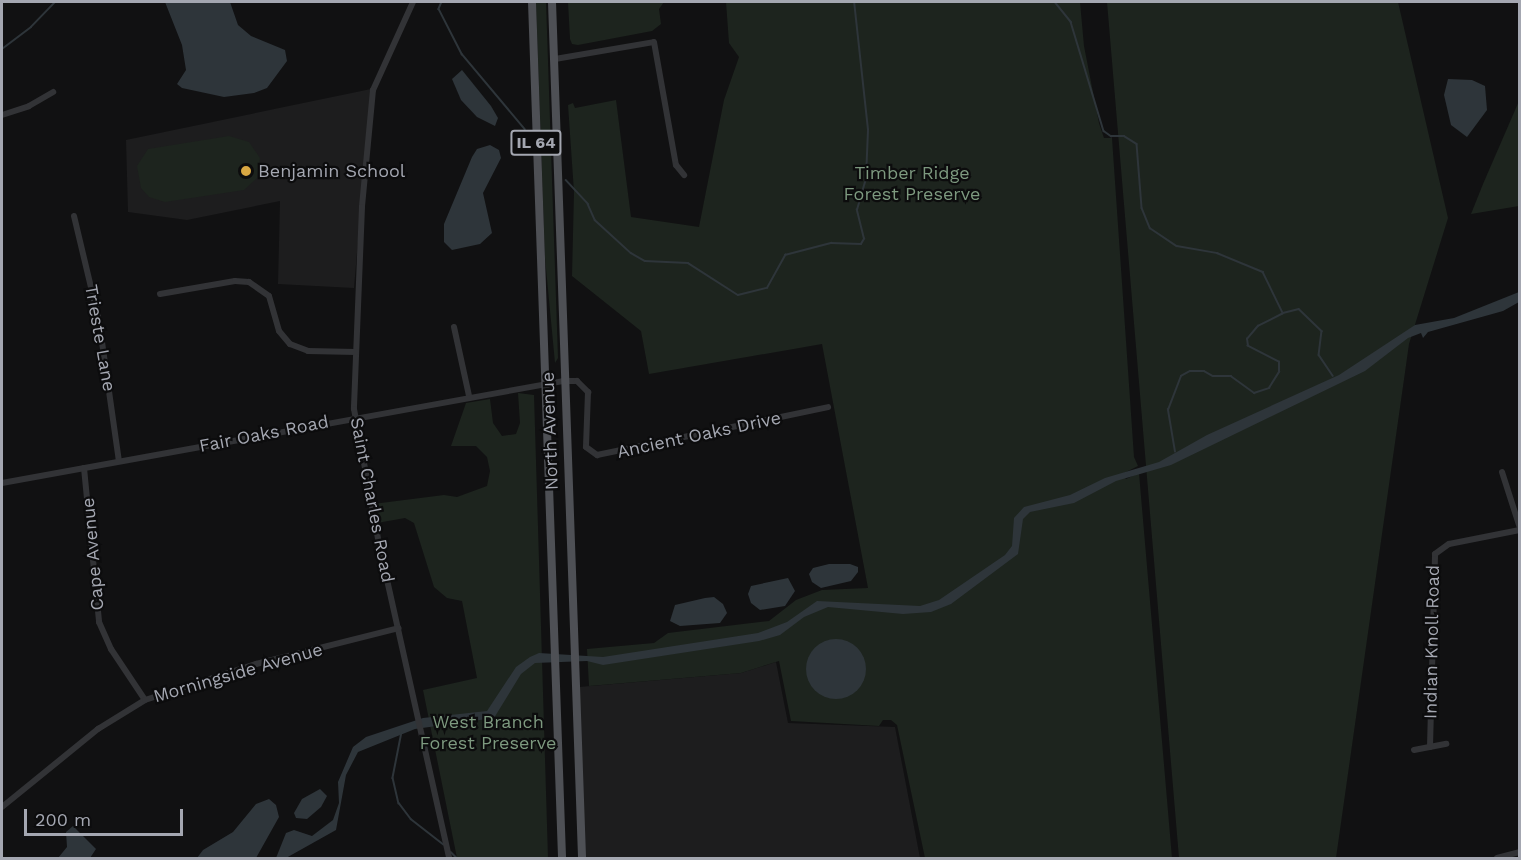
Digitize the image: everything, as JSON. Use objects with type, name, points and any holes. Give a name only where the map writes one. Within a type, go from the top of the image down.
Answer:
[{"type":"main road","name":"North Avenue","points":[[532,2],[543,384],[562,858]]},
{"type":"main road","name":"North Avenue","points":[[552,2],[562,381],[582,858]]},
{"type":"street","name":"Saint Charles Road","points":[[413,2],[375,81],[364,182],[354,417],[449,858]]},
{"type":"street","points":[[555,59],[654,42],[676,165],[684,176]]},
{"type":"street","points":[[2,116],[29,106],[53,92]]},
{"type":"street","name":"Trieste Lane","points":[[74,216],[99,321],[119,461]]},
{"type":"street","points":[[160,294],[236,281],[249,282],[269,297],[279,331],[290,344],[308,351],[356,352]]},
{"type":"street","points":[[454,327],[469,396]]},
{"type":"street","name":"Fair Oaks Road","points":[[2,483],[469,396],[562,381]]},
{"type":"street","name":"Ancient Oaks Drive","points":[[562,381],[577,381],[588,392],[586,447],[597,455],[828,407]]},
{"type":"street","name":"Cape Avenue","points":[[84,468],[99,622],[111,649],[145,700]]},
{"type":"street","points":[[1502,472],[1520,529]]},
{"type":"street","name":"Indian Knoll Road","points":[[1430,747],[1435,554],[1449,544],[1520,529]]},
{"type":"street","name":"Morningside Avenue","points":[[2,807],[98,729],[145,700],[256,664],[399,628]]},
{"type":"street","points":[[1414,750],[1446,744]]},
{"type":"street","points":[[1497,858],[1520,852]]},
{"type":"shaded area","points":[[165,2],[230,2],[238,25],[251,36],[285,50],[287,61],[267,88],[254,93],[224,97],[182,88],[177,84],[186,70],[182,45]]},
{"type":"shaded area","points":[[462,70],[491,106],[498,118],[495,126],[477,117],[461,100],[452,79]]},
{"type":"shaded area","points":[[1448,79],[1472,80],[1485,86],[1487,110],[1467,137],[1451,125],[1444,95]]},
{"type":"shaded area","name":"Benjamin School","points":[[371,89],[354,288],[278,284],[280,201],[187,220],[128,212],[126,140]]},
{"type":"shaded area","points":[[490,145],[499,150],[501,158],[483,193],[492,233],[480,244],[452,250],[444,242],[444,224],[472,157],[477,149]]},
{"type":"shaded area","points":[[1519,292],[1519,302],[1503,311],[1428,332],[1423,338],[1421,333],[1408,338],[1365,371],[1171,465],[1116,481],[1074,503],[1030,512],[1023,519],[1018,554],[951,604],[931,612],[903,614],[828,607],[804,617],[780,635],[759,641],[603,665],[587,661],[535,663],[521,674],[494,718],[415,729],[358,752],[346,775],[336,830],[286,858],[276,858],[286,833],[294,830],[312,836],[333,820],[339,803],[338,782],[353,747],[366,737],[423,718],[487,711],[516,667],[530,657],[539,653],[603,657],[758,633],[787,622],[817,601],[920,606],[939,600],[1005,555],[1012,546],[1014,518],[1024,507],[1070,495],[1105,478],[1159,462],[1207,435],[1339,375],[1415,325],[1454,318]]},
{"type":"shaded area","points":[[829,564],[850,564],[858,567],[858,572],[851,581],[821,588],[812,582],[809,574],[813,568]]},
{"type":"shaded area","points":[[788,578],[795,591],[785,606],[760,610],[751,603],[748,594],[751,586]]},
{"type":"shaded area","points":[[714,597],[723,604],[727,613],[720,623],[680,626],[670,621],[675,605]]},
{"type":"shaded area","points":[[836,639],[857,648],[866,669],[857,690],[836,699],[815,690],[806,669],[815,648]]},
{"type":"shaded area","points":[[776,662],[788,723],[895,727],[920,858],[584,858],[579,687],[741,673]]},
{"type":"shaded area","points":[[320,789],[327,796],[321,807],[307,819],[296,818],[294,813],[302,799]]},
{"type":"shaded area","points":[[269,799],[276,805],[279,817],[256,858],[197,858],[203,850],[233,832],[256,804]]},
{"type":"shaded area","points":[[73,826],[96,849],[90,858],[58,858],[67,847],[66,832]]},
{"type":"green space","points":[[536,2],[546,2],[558,358],[555,363],[545,258]]},
{"type":"green space","points":[[568,2],[664,2],[659,9],[661,24],[652,31],[578,45],[572,44],[570,39]]},
{"type":"green space","name":"Timber Ridge Forest Preserve","points":[[726,2],[1080,2],[1084,46],[1099,123],[1104,138],[1112,138],[1134,457],[1138,466],[1122,474],[1126,479],[1139,473],[1172,858],[925,858],[897,725],[891,720],[883,720],[879,726],[791,721],[779,661],[741,673],[589,686],[587,649],[654,643],[668,633],[769,621],[796,600],[822,590],[868,588],[822,344],[649,374],[641,331],[572,276],[574,192],[568,105],[573,103],[575,108],[616,100],[631,217],[699,227],[724,100],[739,57],[729,43]]},
{"type":"green space","points":[[1107,2],[1398,2],[1448,218],[1409,344],[1336,858],[1179,858]]},
{"type":"green space","points":[[1519,101],[1519,206],[1471,214],[1483,184]]},
{"type":"green space","points":[[229,136],[249,142],[260,158],[257,178],[244,190],[165,202],[149,197],[141,188],[137,166],[148,149]]},
{"type":"green space","name":"West Branch Forest Preserve","points":[[518,393],[534,395],[548,858],[457,858],[423,690],[477,678],[462,601],[447,598],[434,587],[414,523],[405,518],[377,523],[373,504],[444,495],[457,497],[487,486],[490,471],[487,457],[476,446],[451,446],[466,403],[490,399],[493,423],[502,436],[516,434],[520,423]]},
{"type":"waterway","points":[[2,49],[31,27],[55,2]]},
{"type":"waterway","points":[[442,2],[439,9],[462,54],[525,129]]},
{"type":"waterway","points":[[566,180],[588,204],[595,220],[631,253],[645,261],[688,263],[738,295],[767,288],[785,255],[831,243],[861,244],[864,239],[857,210],[866,178],[868,130],[854,2]]},
{"type":"waterway","points":[[1055,2],[1071,22],[1104,131],[1111,136],[1124,136],[1137,144],[1142,208],[1150,228],[1177,246],[1217,253],[1263,272],[1283,313],[1299,309],[1322,331],[1319,355],[1333,376]]},
{"type":"waterway","points":[[1175,452],[1168,410],[1181,376],[1190,371],[1204,371],[1213,376],[1231,376],[1254,393],[1269,388],[1279,372],[1279,362],[1248,346],[1247,339],[1258,326],[1282,314]]},
{"type":"waterway","points":[[402,732],[393,778],[399,803],[411,819],[443,844]]},
{"type":"waterway","points":[[451,852],[457,858]]},
{"type":"place","name":"Benjamin School","points":[[246,171]]}]
